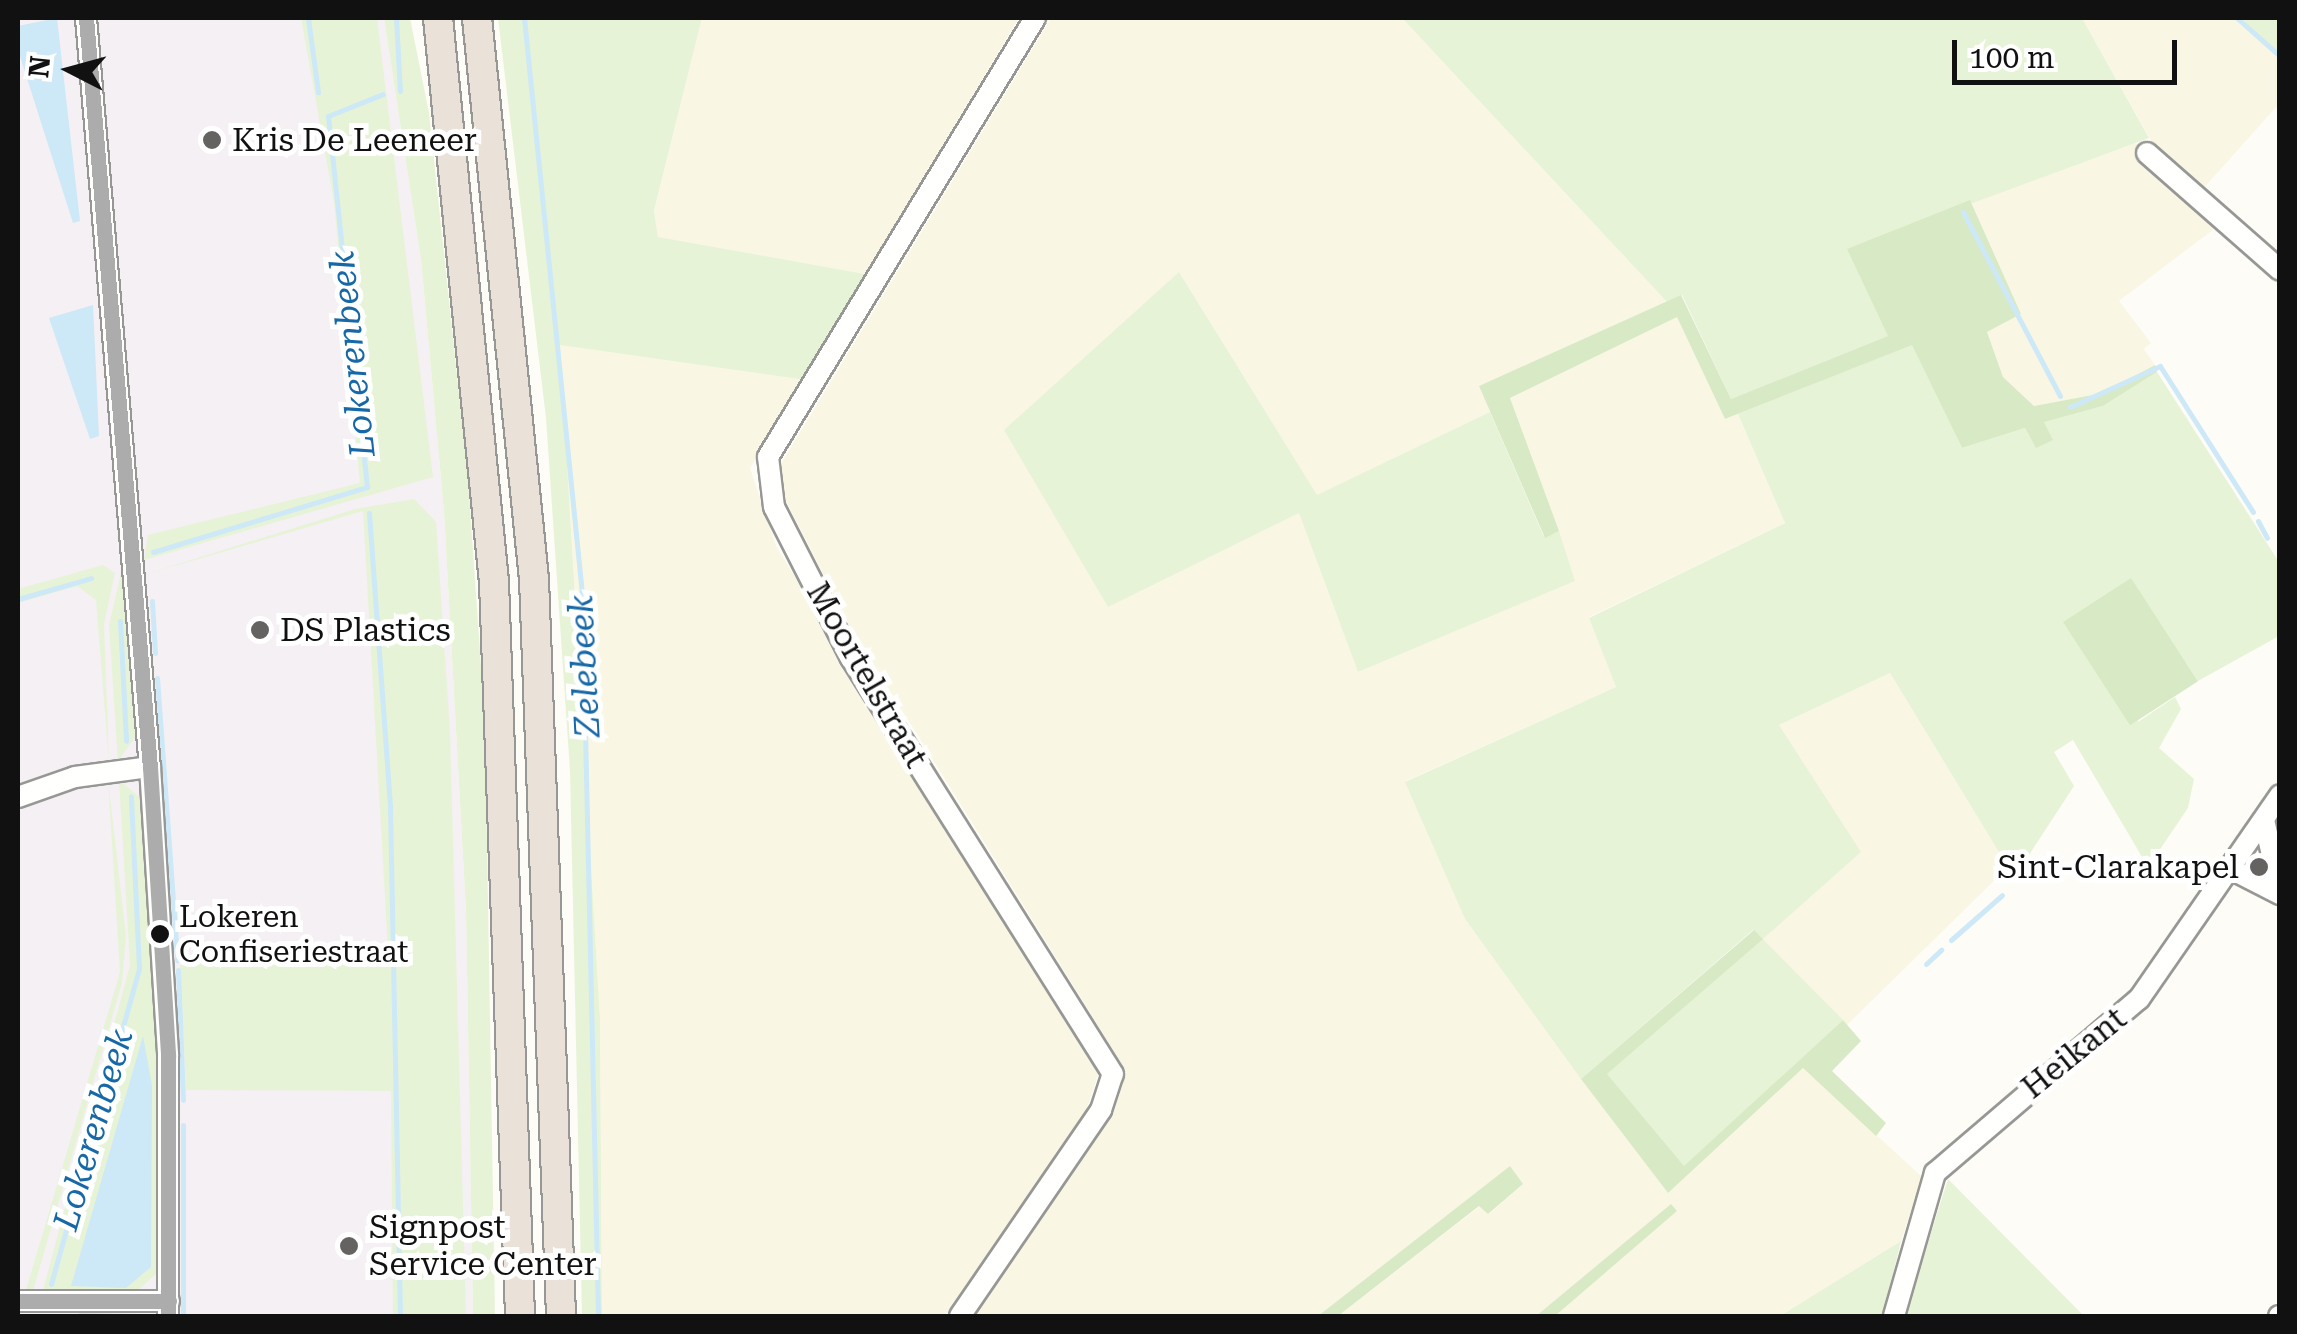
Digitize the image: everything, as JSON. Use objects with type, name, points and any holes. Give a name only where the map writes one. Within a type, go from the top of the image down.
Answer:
[{"type":"highway","points":[[438,18],[494,582],[520,1316]]},
{"type":"highway","points":[[477,18],[534,579],[561,1316]]},
{"type":"street","points":[[18,1301],[168,1309],[168,1056],[150,767],[86,18]]},
{"type":"street","name":"Moortelstraat","points":[[960,1316],[1101,1110],[1112,1074],[851,658],[774,507],[768,457],[1035,18]]},
{"type":"street","points":[[2146,153],[2280,270]]},
{"type":"street","points":[[18,797],[75,776],[150,767]]},
{"type":"street","name":"Heikant","points":[[1894,1316],[1935,1173],[2140,999],[2235,871],[2280,794]]},
{"type":"street","points":[[2264,820],[2280,892]]},
{"type":"street","points":[[2235,871],[2280,892]]},
{"type":"shaded area","points":[[18,18],[384,18],[421,260],[444,512],[466,912],[473,1316],[18,1316]]},
{"type":"shaded area","points":[[702,18],[1019,18],[865,274],[658,238],[654,212]]},
{"type":"shaded area","points":[[1051,18],[1402,18],[1667,302],[1480,386],[1490,412],[1317,496],[1179,272],[1108,606],[1299,512],[1358,672],[1574,581],[1510,398],[1678,316],[1725,419],[1738,414],[1785,523],[1589,617],[1616,687],[1406,781],[1465,919],[1667,1192],[1803,1067],[1922,1177],[1901,1241],[1780,1316],[1555,1316],[1676,1211],[1671,1205],[1536,1316],[1338,1316],[1480,1206],[1489,1214],[1522,1185],[1510,1167],[1318,1316],[967,1316],[1127,1072],[849,625],[784,497],[779,467]]},
{"type":"shaded area","points":[[2082,18],[2242,18],[2279,53],[2279,104],[2202,190],[2158,153]]},
{"type":"shaded area","points":[[2136,143],[2218,226],[2119,301],[2151,343],[2144,349],[2155,365],[2103,393],[2034,406],[2003,377],[1987,332],[2021,314],[1970,200]]},
{"type":"shaded area","points":[[560,344],[806,380],[750,468],[776,546],[1099,1072],[1086,1111],[945,1316],[602,1316],[600,1018]]},
{"type":"shaded area","points":[[1890,673],[2008,867],[1847,1025],[1763,939],[1860,852],[1779,725]]},
{"type":"green space","points":[[301,18],[377,18],[433,477],[144,560],[148,535],[360,483],[334,202]]},
{"type":"green space","points":[[384,18],[410,18],[429,113],[468,479],[485,724],[495,1316],[473,1316],[466,912],[444,512],[421,260]]},
{"type":"green space","points":[[498,18],[702,18],[654,211],[658,237],[865,274],[806,380],[560,345],[600,1018],[602,1316],[582,1316],[570,771],[546,418]]},
{"type":"green space","points":[[1402,18],[2082,18],[2149,138],[1848,249],[1889,336],[1731,399],[1682,295],[1667,302]]},
{"type":"green space","points":[[2242,18],[2279,18],[2279,53],[2249,27]]},
{"type":"green space","points":[[1970,200],[2021,314],[1987,332],[2003,377],[2034,406],[2103,393],[2155,365],[2157,372],[2103,406],[2044,422],[2053,440],[2036,448],[2025,428],[1962,448],[1912,345],[1725,419],[1677,317],[1510,398],[1559,531],[1545,538],[1479,386],[1681,295],[1731,399],[1888,336],[1847,249]]},
{"type":"green space","points":[[1179,272],[1317,495],[1490,412],[1544,537],[1559,531],[1575,581],[1358,672],[1299,513],[1108,607],[1004,430]]},
{"type":"green space","points":[[1912,344],[1962,448],[2025,428],[2036,447],[2043,422],[2103,406],[2157,372],[2279,562],[2279,636],[2198,681],[2131,579],[2138,722],[2175,697],[2181,709],[2159,748],[2194,779],[2188,808],[2148,867],[2073,740],[2054,752],[2074,786],[2027,858],[2008,867],[1890,673],[1779,725],[1861,852],[1763,939],[1843,1020],[1684,1167],[1606,1074],[1762,938],[1753,930],[1581,1079],[1465,919],[1405,782],[1616,687],[1589,618],[1785,523],[1738,414]]},
{"type":"green space","points":[[414,499],[436,522],[450,732],[466,1316],[393,1316],[391,1091],[186,1090],[180,965],[388,949],[363,511],[143,575],[355,509]]},
{"type":"green space","points":[[123,564],[139,732],[118,761],[109,625]]},
{"type":"green space","points":[[103,565],[115,573],[104,624],[109,763],[96,600],[77,586],[18,603],[18,589]]},
{"type":"green space","points":[[2131,578],[2198,681],[2130,725],[2063,622]]},
{"type":"green space","points":[[108,779],[126,936],[122,983],[32,1294],[26,1290],[120,972]]},
{"type":"green space","points":[[119,780],[143,800],[160,1041],[158,1272],[136,1292],[42,1294],[130,965]]},
{"type":"green space","points":[[1754,930],[1763,939],[1607,1074],[1684,1166],[1843,1020],[1861,1041],[1832,1071],[1886,1123],[1876,1136],[1803,1068],[1668,1193],[1581,1079]]},
{"type":"green space","points":[[1510,1166],[1523,1184],[1488,1214],[1479,1206],[1338,1316],[1318,1316]]},
{"type":"green space","points":[[1948,1179],[2084,1316],[1905,1316]]},
{"type":"green space","points":[[1671,1204],[1677,1211],[1555,1316],[1536,1316]]},
{"type":"green space","points":[[1901,1241],[1883,1316],[1780,1316]]},
{"type":"water","points":[[57,18],[80,221],[73,223],[18,50],[18,26]]},
{"type":"water","points":[[93,305],[99,436],[90,439],[49,318]]},
{"type":"water","points":[[143,1036],[152,1086],[151,1267],[126,1288],[71,1286]]},
{"type":"waterway","points":[[308,18],[318,92]]},
{"type":"waterway","name":"Lokerenbeek","points":[[396,18],[400,91]]},
{"type":"waterway","name":"Zelebeek","points":[[524,18],[582,594],[598,1316]]},
{"type":"waterway","points":[[2237,18],[2280,56]]},
{"type":"waterway","name":"Lokerenbeek","points":[[153,552],[367,487],[328,116],[383,94]]},
{"type":"waterway","points":[[1963,212],[2060,396]]},
{"type":"waterway","points":[[2070,407],[2160,366],[2253,512]]},
{"type":"waterway","points":[[369,513],[390,806],[400,1316]]},
{"type":"waterway","points":[[2258,521],[2267,538]]},
{"type":"waterway","points":[[18,599],[91,578]]},
{"type":"waterway","points":[[152,601],[155,653]]},
{"type":"waterway","name":"Lokerenbeek","points":[[120,621],[126,741]]},
{"type":"waterway","points":[[157,678],[177,960]]},
{"type":"waterway","name":"Lokerenbeek","points":[[51,1284],[139,968],[131,796]]},
{"type":"waterway","points":[[1951,940],[2002,895]]},
{"type":"waterway","points":[[1926,964],[1941,950]]},
{"type":"waterway","points":[[178,970],[183,1100]]},
{"type":"waterway","points":[[183,1125],[183,1316]]},
{"type":"waterway","points":[[80,1315],[134,1316]]},
{"type":"transit line","points":[[86,18],[150,767],[168,1056],[168,1316]]},
{"type":"transit line","points":[[18,1301],[169,1301]]},
{"type":"place","name":"Kris De Leeneer","points":[[212,140]]},
{"type":"place","name":"DS Plastics","points":[[260,630]]},
{"type":"place","name":"Sint-Clarakapel","points":[[2259,867]]},
{"type":"place","name":"Lokeren Confiseriestraat","points":[[160,934]]},
{"type":"place","name":"Signpost Service Center","points":[[349,1246]]}]
